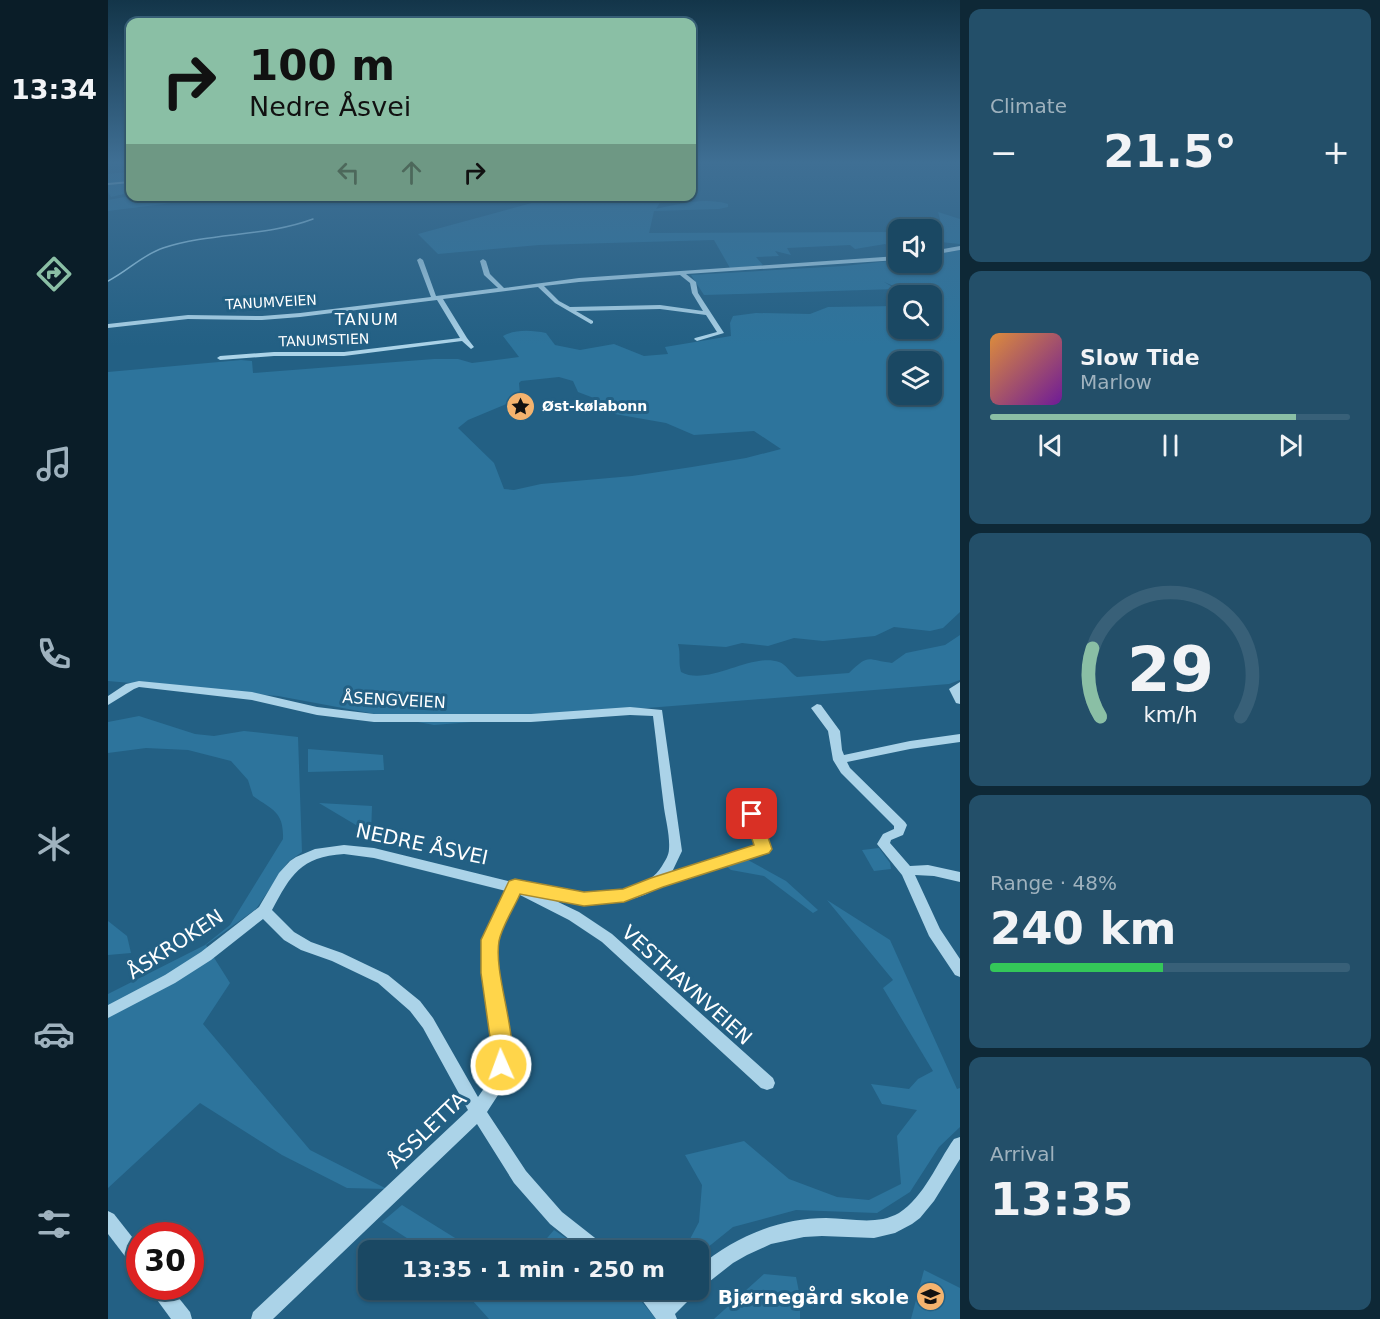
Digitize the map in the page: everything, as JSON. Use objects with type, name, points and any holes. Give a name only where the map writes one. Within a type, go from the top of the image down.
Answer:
[{"type":"street","points":[[942,251],[960,248]]},
{"type":"street","name":"TANUMVEIEN","points":[[108,326],[188,317],[279,316],[538,284],[888,259]]},
{"type":"street","points":[[420,260],[436,298],[471,347]]},
{"type":"street","points":[[483,261],[487,275],[501,288]]},
{"type":"street","points":[[681,273],[693,282],[695,293],[721,333],[697,339]]},
{"type":"street","points":[[538,284],[557,302],[591,322]]},
{"type":"street","points":[[569,309],[660,307],[707,313]]},
{"type":"street","name":"TANUMSTIEN","points":[[220,358],[274,354],[344,354],[464,339]]},
{"type":"street","name":"ÅSENGVEIEN","points":[[108,701],[130,686],[156,684],[252,696],[317,711],[374,718],[531,718],[630,711],[658,713],[676,851],[657,882]]},
{"type":"street","points":[[957,687],[960,700]]},
{"type":"street","points":[[817,708],[834,731],[836,750],[845,770],[901,825],[899,832],[887,837],[883,844],[907,872],[934,933],[960,971]]},
{"type":"street","points":[[839,760],[910,745],[960,738]]},
{"type":"street","name":"NEDRE ÅSVEI","points":[[264,910],[286,872],[302,860],[318,853],[338,850],[369,853],[584,899],[624,896],[657,882],[764,849],[746,796]]},
{"type":"street","points":[[907,872],[919,868],[930,869],[959,879]]},
{"type":"street","name":"VESTHAVNVEIEN","points":[[515,886],[574,916],[607,938],[767,1083]]},
{"type":"street","name":"ÅSSLETTA","points":[[260,1319],[478,1112],[494,1087],[501,1065],[500,1037],[490,973],[490,940],[515,886]]},
{"type":"street","points":[[264,910],[289,936],[306,946],[337,957],[382,979],[402,994],[428,1023],[478,1112],[520,1177],[538,1201],[584,1240]]},
{"type":"street","name":"ÅSKROKEN","points":[[108,1012],[170,979],[206,956],[264,910]]},
{"type":"street","points":[[709,1271],[745,1244],[780,1231],[823,1227],[862,1231],[885,1229],[908,1217],[925,1198],[960,1145]]},
{"type":"street","points":[[108,1220],[126,1244]]},
{"type":"street","points":[[168,1300],[183,1319]]},
{"type":"street","points":[[653,1300],[666,1315],[679,1300]]},
{"type":"shaded area","points":[[460,223],[651,223],[649,233],[888,232],[888,245],[855,249],[850,245],[787,248],[791,255],[775,251],[779,256],[756,257],[763,265],[730,268],[714,240],[539,245],[438,254],[418,234]]},
{"type":"shaded area","points":[[942,223],[960,223],[960,244],[942,242],[942,234],[944,234]]},
{"type":"shaded area","points":[[960,250],[960,612],[943,628],[930,631],[894,627],[875,636],[823,641],[794,638],[768,646],[742,643],[726,647],[678,644],[681,672],[704,675],[768,660],[781,663],[797,677],[849,673],[865,660],[892,663],[906,653],[945,645],[960,635],[960,680],[949,684],[434,725],[278,696],[108,681],[108,372],[241,360],[252,361],[253,373],[434,359],[458,359],[472,363],[519,357],[503,336],[524,331],[546,333],[555,345],[580,350],[614,344],[644,356],[668,354],[665,347],[731,336],[730,323],[733,316],[756,313],[810,314],[828,307],[888,306],[888,339],[942,339],[942,285],[891,285],[884,282],[889,285],[888,289],[704,295],[691,275],[888,261],[888,273],[942,273],[942,253]],"holes":[[[559,377],[573,381],[578,392],[599,400],[604,412],[666,423],[694,435],[754,431],[781,449],[746,458],[632,476],[541,484],[514,490],[504,489],[494,463],[458,428],[468,420],[516,400],[520,395],[519,383],[521,381]]]},
{"type":"shaded area","points":[[139,716],[195,734],[214,736],[244,731],[298,737],[302,852],[288,862],[256,909],[206,945],[230,983],[203,1024],[310,1150],[387,1189],[347,1188],[282,1155],[200,1103],[108,1188],[108,994],[205,945],[230,925],[283,839],[282,823],[279,817],[272,809],[253,796],[248,780],[231,761],[188,750],[146,748],[108,753],[108,722]]},
{"type":"shaded area","points":[[308,749],[383,755],[384,770],[308,772]]},
{"type":"shaded area","points":[[319,803],[372,806],[371,834]]},
{"type":"shaded area","points":[[879,848],[890,863],[891,869],[874,871],[862,850]]},
{"type":"shaded area","points":[[748,860],[786,881],[818,910],[813,913],[764,876],[731,870],[725,865]]},
{"type":"shaded area","points":[[827,900],[890,940],[957,1089],[960,1088],[960,1127],[939,1147],[910,1192],[877,1213],[796,1210],[733,1227],[709,1246],[709,1240],[691,1240],[699,1222],[702,1185],[685,1155],[744,1141],[789,1179],[837,1197],[869,1200],[901,1184],[897,1136],[917,1110],[882,1104],[871,1084],[909,1089],[918,1079],[933,1071],[883,988],[893,980]]},
{"type":"shaded area","points":[[108,921],[127,936],[131,953],[108,955]]},
{"type":"shaded area","points":[[402,1205],[458,1240],[410,1240],[382,1222]]},
{"type":"shaded area","points":[[554,1230],[569,1240],[545,1240]]},
{"type":"shaded area","name":"Bjørnegård skole","points":[[924,1270],[960,1288],[960,1319],[911,1319]]},
{"type":"shaded area","points":[[764,1274],[796,1277],[800,1297],[800,1319],[714,1319]]},
{"type":"shaded area","points":[[472,1300],[640,1300],[656,1319],[489,1319]]},
{"type":"waterway","points":[[108,281],[163,248],[200,239],[276,229],[302,223]]},
{"type":"place","name":"Øst-kølabonn","points":[[521,406]]},
{"type":"place","name":"Bjørnegård skole","points":[[930,1297]]},
{"type":"district","name":"TANUM","points":[[367,319]]},
{"type":"route","points":[[501,1065],[500,1037],[490,973],[490,940],[515,886],[584,899],[624,896],[657,882],[764,849],[752,814]]}]
